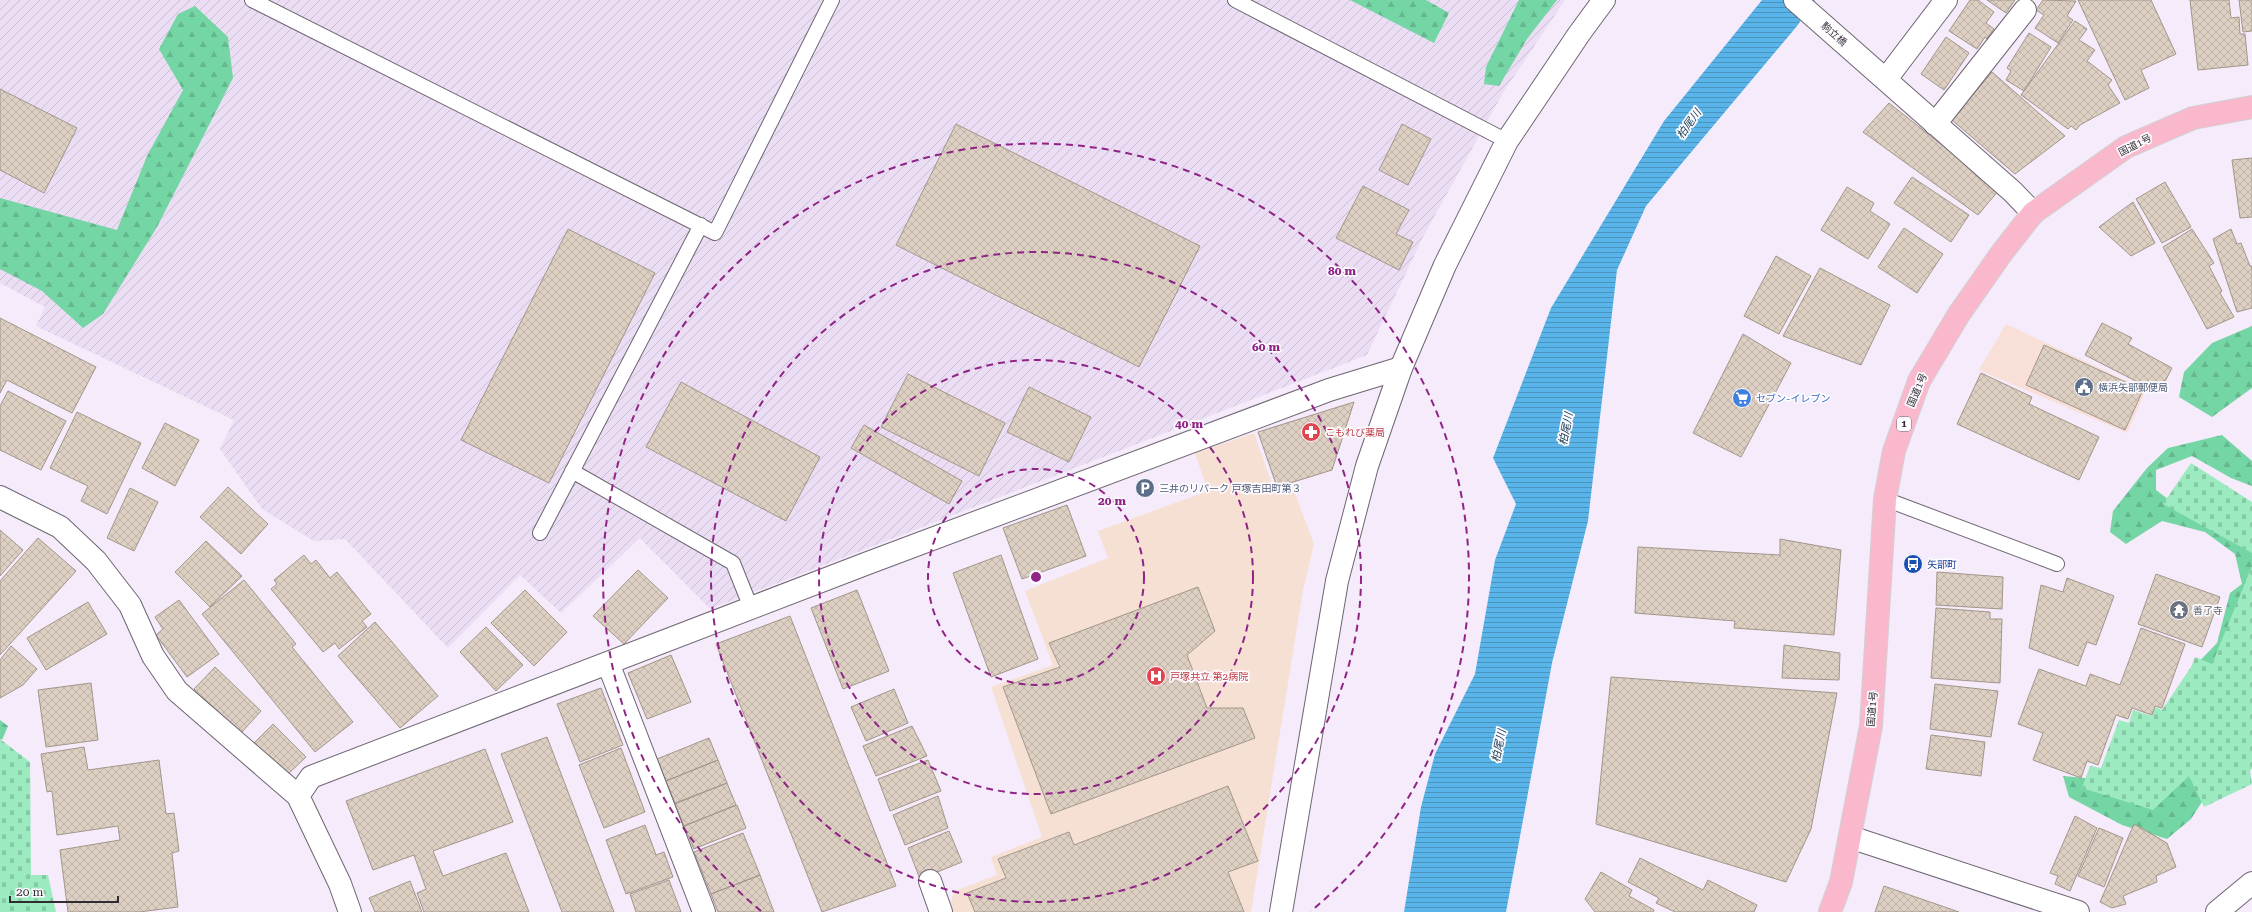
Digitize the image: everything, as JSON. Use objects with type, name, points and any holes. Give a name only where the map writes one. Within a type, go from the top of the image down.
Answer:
[{"type":"highway","name":"国道1号","points":[[1830,912],[1841,882],[1871,726],[1885,499],[1894,451],[1918,381],[1959,314],[2001,254],[2033,213],[2126,147],[2193,118],[2252,107]]},
{"type":"street","points":[[1282,912],[1337,581],[1367,466],[1401,368],[1445,265],[1507,141],[1579,34],[1604,0]]},
{"type":"street","name":"駒立橋","points":[[1795,0],[1880,73],[1935,124],[2013,192],[2033,213]]},
{"type":"street","points":[[1880,73],[1946,0]]},
{"type":"street","points":[[1935,124],[2025,10]]},
{"type":"street","points":[[298,796],[310,777],[751,608],[1329,390],[1401,368]]},
{"type":"street","points":[[0,497],[60,527],[96,561],[130,605],[153,656],[177,691],[298,796],[340,884],[350,912]]},
{"type":"street","points":[[608,663],[704,912]]},
{"type":"street","points":[[1850,837],[2078,912]]},
{"type":"street","points":[[930,881],[941,912]]},
{"type":"street","points":[[2218,912],[2252,883]]},
{"type":"lane","points":[[252,0],[715,232],[832,0]]},
{"type":"lane","points":[[1235,0],[1507,141]]},
{"type":"lane","points":[[540,533],[701,225]]},
{"type":"lane","points":[[572,471],[733,563],[751,608]]},
{"type":"lane","points":[[1885,499],[2057,564]]},
{"type":"shaded area","points":[[0,0],[1565,0],[1504,91],[1423,237],[1367,355],[710,609],[640,538],[561,613],[520,575],[448,648],[345,539],[314,541],[262,509],[220,449],[234,420],[36,326],[45,307],[0,283]]},
{"type":"shaded area","name":"横浜矢部郵便局","points":[[2006,324],[2146,390],[2127,433],[1979,370]]},
{"type":"shaded area","name":"戸塚共立 第2病院","points":[[1254,433],[1275,493],[1293,488],[1314,544],[1303,590],[1251,912],[949,912],[948,909],[955,891],[997,875],[991,857],[1042,837],[991,687],[1053,665],[1025,591],[1108,558],[1098,531],[1208,491],[1195,453]]},
{"type":"green space","points":[[1350,0],[1426,0],[1449,13],[1434,43]]},
{"type":"green space","points":[[1519,0],[1557,0],[1527,39],[1499,86],[1484,84],[1486,67]]},
{"type":"green space","points":[[195,6],[228,37],[233,78],[157,227],[103,314],[83,328],[42,291],[0,269],[0,198],[117,230],[147,156],[183,90],[159,49],[178,14]]},
{"type":"green space","points":[[2252,326],[2252,388],[2212,417],[2179,397],[2184,372],[2212,343]]},
{"type":"green space","points":[[2222,435],[2252,461],[2252,486],[2231,478],[2192,456],[2156,470],[2156,490],[2173,503],[2252,541],[2252,702],[2223,769],[2191,819],[2167,839],[2122,825],[2069,797],[2063,776],[2095,779],[2158,792],[2183,782],[2193,753],[2188,673],[2217,643],[2230,593],[2242,584],[2235,554],[2205,532],[2162,521],[2126,544],[2110,532],[2113,511],[2147,468],[2168,448]]},
{"type":"green space","points":[[2191,463],[2252,502],[2252,553],[2163,504]]},
{"type":"green space","points":[[2252,566],[2252,769],[2250,770],[2252,784],[2204,807],[2189,776],[2153,810],[2082,788],[2090,766],[2101,768],[2119,720],[2129,723],[2133,710],[2152,716],[2155,707],[2162,710],[2191,667],[2195,657],[2212,664]]},
{"type":"green space","points":[[0,720],[8,726],[2,740],[0,739]]},
{"type":"green space","points":[[0,739],[30,762],[31,875],[48,875],[56,912],[0,912]]},
{"type":"water","name":"柏尾川","points":[[1762,0],[1815,0],[1797,26],[1646,206],[1617,270],[1588,521],[1552,663],[1506,912],[1404,912],[1421,807],[1435,754],[1475,674],[1495,560],[1516,504],[1493,458],[1551,308],[1664,121]]},
{"type":"building","points":[[1970,0],[1978,0],[1994,12],[1986,23],[1994,29],[1987,39],[1985,37],[1977,49],[1949,31]]},
{"type":"building","points":[[1987,0],[2015,0],[2006,13]]},
{"type":"building","points":[[2043,0],[2076,1],[2067,16],[2073,20],[2058,43],[2035,28],[2044,15],[2036,10]]},
{"type":"building","points":[[2078,0],[2151,0],[2176,54],[2141,70],[2149,88],[2125,100]]},
{"type":"building","points":[[2190,0],[2229,0],[2231,18],[2239,17],[2240,34],[2245,34],[2248,65],[2198,70]]},
{"type":"building","points":[[2239,0],[2252,0],[2252,31],[2243,32]]},
{"type":"building","points":[[2075,21],[2087,29],[2079,40],[2095,50],[2087,61],[2112,80],[2108,85],[2120,103],[2080,125],[2076,130],[2071,126],[2068,129],[2021,95]]},
{"type":"building","points":[[2029,33],[2051,47],[2024,91],[2006,80],[2011,71],[2007,68]]},
{"type":"building","points":[[1946,37],[1969,53],[1944,90],[1921,74]]},
{"type":"building","points":[[1992,72],[2065,136],[2015,174],[1952,120]]},
{"type":"building","points":[[0,89],[77,128],[44,193],[0,170]]},
{"type":"building","points":[[1889,103],[1999,190],[1978,215],[1863,132]]},
{"type":"building","points":[[956,124],[1200,246],[1139,367],[896,245]]},
{"type":"building","points":[[1402,124],[1431,139],[1408,185],[1379,170]]},
{"type":"building","points":[[2252,158],[2252,217],[2240,218],[2232,160]]},
{"type":"building","points":[[1912,177],[1969,215],[1951,242],[1894,203]]},
{"type":"building","points":[[2165,182],[2191,227],[2162,243],[2136,199]]},
{"type":"building","points":[[1363,186],[1409,210],[1396,234],[1413,242],[1399,270],[1336,238]]},
{"type":"building","points":[[1847,187],[1874,203],[1870,211],[1890,224],[1868,259],[1821,230]]},
{"type":"building","points":[[2133,202],[2155,243],[2131,256],[2099,227]]},
{"type":"building","points":[[1904,228],[1943,254],[1917,293],[1878,267]]},
{"type":"building","points":[[568,229],[655,273],[549,483],[461,440]]},
{"type":"building","points":[[2192,229],[2214,263],[2209,266],[2222,291],[2220,293],[2234,317],[2207,329],[2163,247]]},
{"type":"building","points":[[2231,229],[2237,244],[2241,243],[2250,266],[2252,266],[2252,308],[2237,312],[2213,239]]},
{"type":"building","points":[[1776,256],[1811,276],[1779,334],[1744,316]]},
{"type":"building","points":[[1820,268],[1890,305],[1861,365],[1783,336]]},
{"type":"building","points":[[0,318],[96,367],[72,413],[7,380],[0,393]]},
{"type":"building","points":[[2102,323],[2132,338],[2128,344],[2172,368],[2159,393],[2085,355]]},
{"type":"building","name":"セブン-イレブン","points":[[1743,334],[1791,363],[1741,457],[1693,433]]},
{"type":"building","name":"横浜矢部郵便局","points":[[2044,345],[2143,390],[2125,430],[2026,385]]},
{"type":"building","points":[[1981,373],[2032,397],[2029,404],[2099,437],[2079,480],[1957,424]]},
{"type":"building","points":[[908,374],[1005,423],[979,476],[881,427]]},
{"type":"building","points":[[681,382],[820,457],[786,521],[646,447]]},
{"type":"building","points":[[1029,387],[1091,417],[1069,462],[1007,432]]},
{"type":"building","points":[[8,391],[66,421],[41,470],[0,450],[0,406]]},
{"type":"building","points":[[1354,402],[1332,470],[1277,487],[1258,432]]},
{"type":"building","points":[[77,412],[141,443],[107,514],[81,501],[88,486],[50,468]]},
{"type":"building","points":[[165,423],[199,440],[175,486],[142,468]]},
{"type":"building","points":[[864,425],[962,481],[949,504],[851,448]]},
{"type":"building","points":[[228,487],[268,524],[241,554],[200,517]]},
{"type":"building","points":[[130,488],[158,502],[134,551],[107,538]]},
{"type":"building","points":[[1067,505],[1086,556],[1022,579],[1003,528]]},
{"type":"building","points":[[0,530],[23,550],[0,576]]},
{"type":"building","points":[[38,538],[76,571],[0,655],[0,581]]},
{"type":"building","points":[[1780,539],[1841,550],[1834,635],[1734,628],[1735,621],[1635,613],[1638,547],[1780,555]]},
{"type":"building","points":[[206,541],[242,576],[210,607],[175,572]]},
{"type":"building","points":[[304,555],[311,564],[316,560],[330,578],[337,572],[371,614],[362,621],[367,627],[339,649],[335,643],[323,652],[271,589],[277,584],[274,580]]},
{"type":"building","points":[[1001,555],[1038,659],[991,677],[953,573]]},
{"type":"building","points":[[638,570],[668,598],[624,644],[593,616]]},
{"type":"building","points":[[1937,572],[2003,577],[2002,609],[1936,605]]},
{"type":"building","name":"善了寺","points":[[2156,574],[2220,597],[2202,647],[2138,624]]},
{"type":"building","points":[[2067,578],[2114,596],[2096,645],[2087,642],[2078,666],[2029,648],[2041,585],[2063,592]]},
{"type":"building","points":[[244,580],[296,644],[292,647],[353,722],[315,752],[202,614]]},
{"type":"building","points":[[1198,587],[1215,631],[1187,655],[1207,708],[1243,708],[1255,738],[1051,814],[1003,687],[1060,667],[1049,643]]},
{"type":"building","points":[[525,590],[567,632],[534,666],[491,623]]},
{"type":"building","points":[[857,590],[889,671],[843,689],[811,608]]},
{"type":"building","points":[[179,600],[219,654],[187,677],[156,635],[163,629],[155,617]]},
{"type":"building","points":[[88,602],[107,634],[46,670],[27,638]]},
{"type":"building","points":[[1936,608],[1990,612],[1990,619],[2002,619],[2000,683],[1931,678]]},
{"type":"building","points":[[790,616],[896,886],[822,912],[716,644]]},
{"type":"building","points":[[375,622],[438,696],[400,728],[338,656]]},
{"type":"building","points":[[486,627],[523,665],[496,691],[460,652]]},
{"type":"building","points":[[2141,628],[2185,644],[2162,708],[2155,706],[2152,715],[2132,708],[2128,719],[2116,715],[2098,765],[2087,761],[2081,778],[2033,760],[2043,733],[2018,724],[2039,669],[2086,686],[2090,674],[2120,685]]},
{"type":"building","points":[[1784,645],[1840,653],[1839,680],[1782,678]]},
{"type":"building","points":[[11,646],[37,669],[23,685],[0,698],[0,660]]},
{"type":"building","points":[[671,655],[691,702],[647,719],[628,673]]},
{"type":"building","points":[[215,667],[261,711],[241,733],[194,689]]},
{"type":"building","points":[[1611,677],[1837,693],[1811,829],[1786,882],[1596,824]]},
{"type":"building","points":[[91,683],[98,740],[46,747],[38,690]]},
{"type":"building","points":[[1935,684],[1998,691],[1991,737],[1930,729]]},
{"type":"building","points":[[601,688],[623,745],[580,762],[557,704]]},
{"type":"building","points":[[894,689],[908,723],[866,741],[851,707]]},
{"type":"building","points":[[273,724],[306,757],[286,776],[253,744]]},
{"type":"building","points":[[912,726],[927,756],[876,776],[863,746]]},
{"type":"building","points":[[1931,735],[1985,742],[1981,776],[1926,769]]},
{"type":"building","points":[[547,737],[614,912],[562,912],[501,754]]},
{"type":"building","points":[[709,738],[718,760],[666,781],[657,759]]},
{"type":"building","points":[[84,747],[88,770],[159,760],[166,814],[174,813],[179,851],[172,853],[178,907],[139,912],[68,912],[60,850],[120,840],[118,826],[57,835],[52,791],[47,792],[41,754]]},
{"type":"building","points":[[621,748],[645,812],[604,828],[579,765]]},
{"type":"building","points":[[485,749],[513,822],[433,851],[443,876],[506,853],[529,912],[424,912],[417,893],[426,889],[414,855],[373,870],[346,801]]},
{"type":"building","points":[[718,760],[727,783],[675,803],[666,781]]},
{"type":"building","points":[[928,760],[941,791],[890,811],[878,779]]},
{"type":"building","points":[[727,783],[736,805],[684,826],[675,804]]},
{"type":"building","points":[[1228,786],[1258,861],[1228,872],[1244,912],[975,912],[967,893],[1006,878],[998,859],[1069,832],[1074,845]]},
{"type":"building","points":[[938,796],[948,828],[905,845],[893,815]]},
{"type":"building","points":[[737,805],[746,828],[694,849],[684,826]]},
{"type":"building","points":[[2075,816],[2097,828],[2070,891],[2055,884],[2058,876],[2050,873]]},
{"type":"building","points":[[2134,824],[2167,843],[2176,867],[2156,876],[2157,882],[2123,896],[2126,904],[2112,908],[2100,902]]},
{"type":"building","points":[[645,825],[656,855],[664,852],[673,877],[626,894],[606,840]]},
{"type":"building","points":[[2099,828],[2123,838],[2104,887],[2078,876]]},
{"type":"building","points":[[949,831],[962,862],[920,879],[908,848]]},
{"type":"building","points":[[743,833],[760,875],[711,894],[694,852]]},
{"type":"building","points":[[1640,858],[1703,890],[1708,880],[1757,905],[1754,912],[1675,912],[1656,903],[1659,898],[1628,882]]},
{"type":"building","points":[[1601,872],[1632,890],[1629,896],[1654,910],[1653,912],[1595,912],[1585,899]]},
{"type":"building","points":[[760,875],[774,912],[718,912],[711,894]]},
{"type":"building","points":[[669,880],[681,912],[636,912],[630,894]]},
{"type":"building","points":[[410,881],[422,912],[375,912],[369,898]]},
{"type":"building","points":[[1884,886],[1959,912],[1875,912]]},
{"type":"place","name":"横浜矢部郵便局","points":[[2084,387]]},
{"type":"place","name":"セブン-イレブン","points":[[1742,398]]},
{"type":"place","name":"こもれび薬局","points":[[1311,432]]},
{"type":"place","name":"三井のリパーク 戸塚吉田町第３","points":[[1145,488]]},
{"type":"place","name":"矢部町","points":[[1913,564]]},
{"type":"place","name":"善了寺","points":[[2179,610]]},
{"type":"place","name":"戸塚共立 第2病院","points":[[1156,676]]}]
